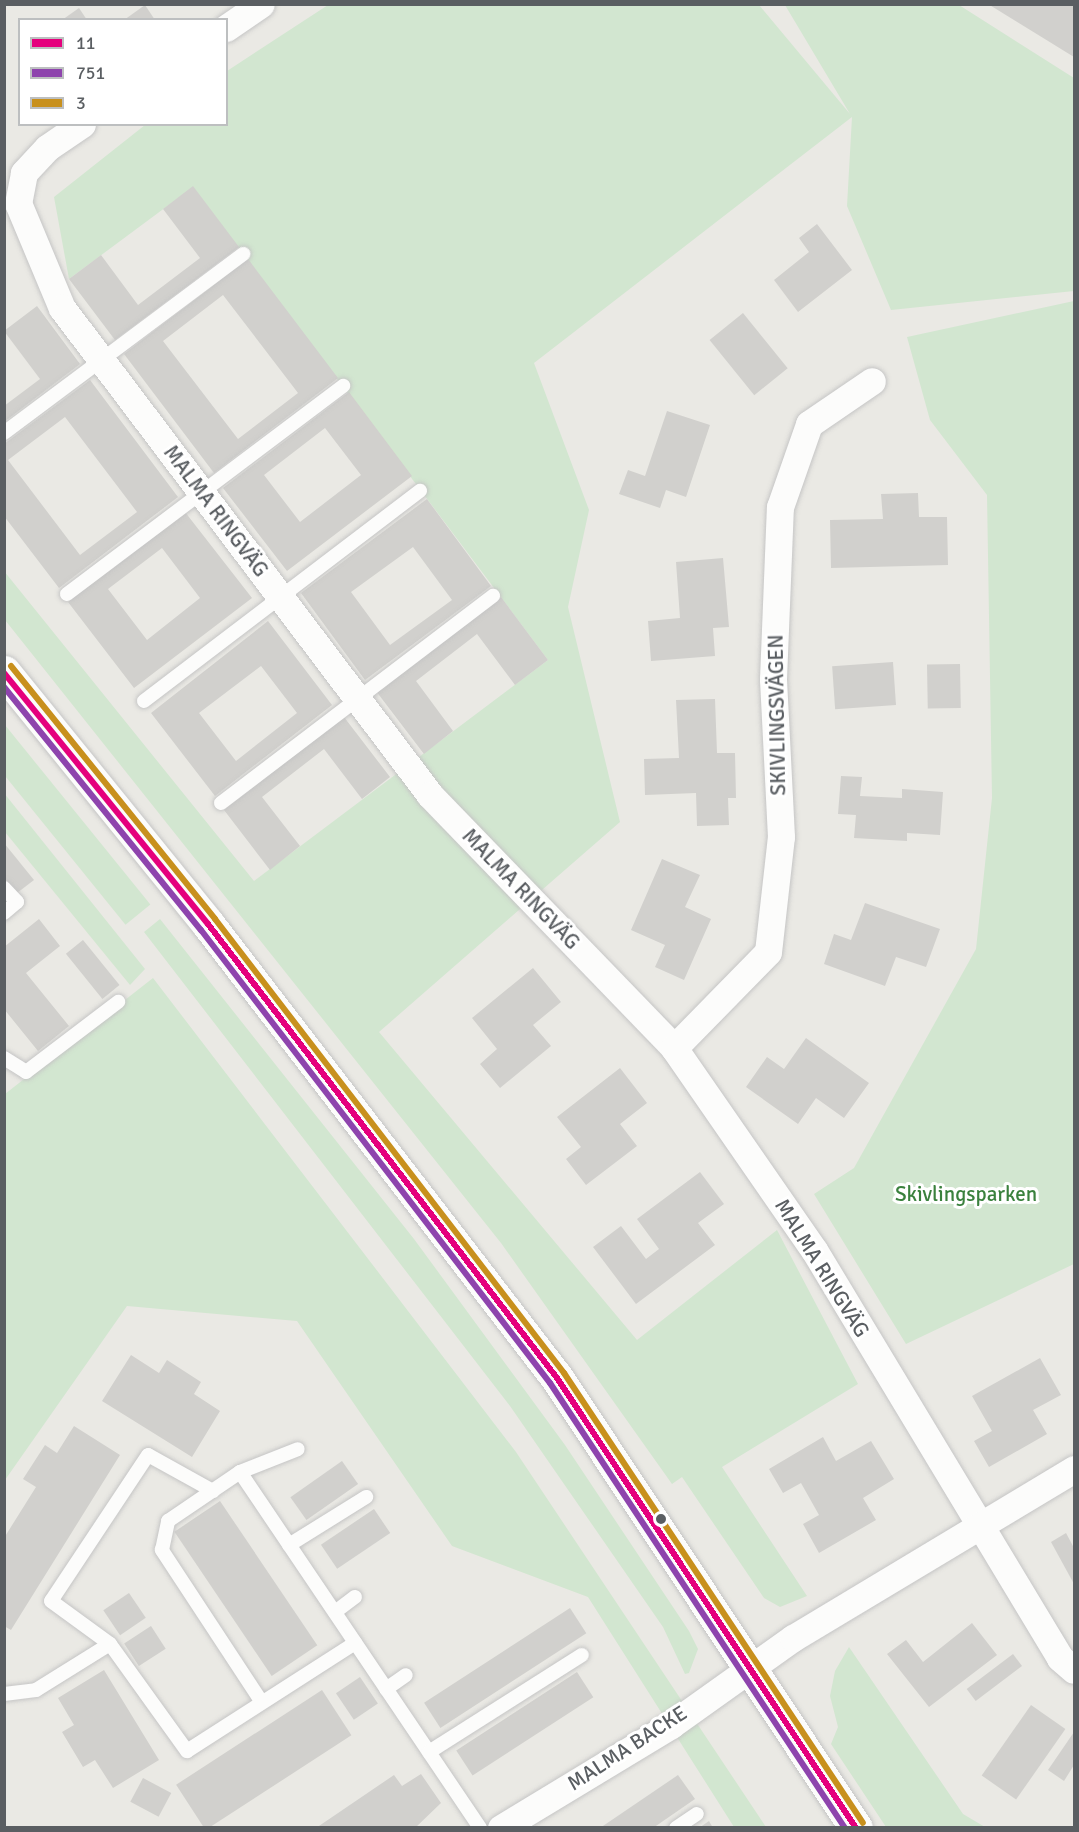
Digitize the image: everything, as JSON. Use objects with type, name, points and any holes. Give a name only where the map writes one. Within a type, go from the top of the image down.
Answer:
[{"type":"main road","points":[[4,672],[208,924],[557,1378],[751,1666],[856,1827]]},
{"type":"street","points":[[228,27],[261,4]]},
{"type":"street","name":"MALMA RINGVÄG","points":[[79,126],[47,148],[24,173],[18,202],[62,308],[104,360],[430,795],[674,1048],[814,1250],[1060,1658],[1074,1670]]},
{"type":"street","name":"SKIVLINGSVÄGEN","points":[[674,1048],[768,952],[781,837],[773,679],[780,507],[809,424],[872,381]]},
{"type":"street","name":"MALMA BACKE","points":[[501,1827],[671,1725],[751,1666],[1074,1469]]},
{"type":"lane","points":[[4,433],[243,254]]},
{"type":"lane","points":[[67,594],[343,386]]},
{"type":"lane","points":[[144,701],[279,596],[420,491]]},
{"type":"lane","points":[[221,803],[493,596]]},
{"type":"lane","points":[[4,888],[17,902],[4,913]]},
{"type":"lane","points":[[4,1058],[26,1072],[118,1002]]},
{"type":"lane","points":[[261,1701],[162,1550],[168,1521],[240,1472],[298,1449]]},
{"type":"lane","points":[[213,1491],[148,1455],[51,1601],[110,1644],[187,1751],[261,1701],[355,1643]]},
{"type":"lane","points":[[240,1472],[480,1827]]},
{"type":"lane","points":[[289,1545],[366,1497]]},
{"type":"lane","points":[[335,1612],[355,1597]]},
{"type":"lane","points":[[4,1694],[36,1690],[110,1644]]},
{"type":"lane","points":[[429,1752],[582,1655]]},
{"type":"lane","points":[[386,1689],[406,1675]]},
{"type":"lane","points":[[676,1827],[697,1814]]},
{"type":"green space","points":[[328,5],[759,5],[850,114],[785,5],[959,5],[1074,78],[1074,291],[891,310],[847,206],[852,117],[534,363],[589,510],[568,607],[620,822],[379,1032],[637,1340],[777,1230],[858,1384],[722,1467],[807,1596],[780,1607],[764,1598],[682,1477],[672,1484],[501,1243],[5,620],[4,571],[254,881],[548,660],[193,187],[69,279],[54,197],[144,126],[228,126],[228,70]]},
{"type":"green space","name":"Skivlingsparken","points":[[1074,301],[1074,1264],[906,1344],[814,1194],[854,1168],[976,949],[992,798],[987,495],[930,420],[907,337]]},
{"type":"green space","points":[[5,725],[150,905],[126,925],[4,775]]},
{"type":"green space","points":[[4,793],[145,969],[130,985],[5,832]]},
{"type":"green space","points":[[160,919],[414,1239],[565,1445],[689,1631],[698,1649],[689,1673],[685,1674],[663,1627],[510,1406],[144,932]]},
{"type":"green space","points":[[153,978],[516,1452],[766,1827],[734,1827],[588,1597],[452,1546],[297,1321],[127,1306],[5,1480],[5,1094]]},
{"type":"green space","points":[[849,1647],[963,1814],[985,1827],[886,1827],[831,1744],[838,1727],[830,1696],[835,1671]]},
{"type":"building","points":[[988,4],[1074,4],[1074,57]]},
{"type":"building","points":[[145,5],[154,18],[127,18]]},
{"type":"building","points":[[79,8],[86,18],[65,18]]},
{"type":"building","points":[[193,186],[239,247],[115,340],[69,279],[101,255],[138,305],[200,258],[163,209]]},
{"type":"building","points":[[817,224],[852,270],[798,312],[774,280],[809,252],[799,238]]},
{"type":"building","points":[[248,259],[338,378],[214,473],[124,354]],"holes":[[[223,295],[298,393],[238,439],[163,341]]]},
{"type":"building","points":[[37,306],[80,364],[4,422],[4,406],[40,379],[4,331]]},
{"type":"building","points":[[743,313],[788,368],[754,395],[710,340]]},
{"type":"building","points":[[90,380],[178,497],[59,588],[4,516],[4,444]],"holes":[[[65,417],[137,512],[80,555],[8,460]]]},
{"type":"building","points":[[349,392],[412,476],[287,571],[223,488]],"holes":[[[325,428],[361,475],[300,522],[264,475]]]},
{"type":"building","points":[[667,411],[710,425],[686,497],[666,490],[660,508],[619,494],[628,470],[645,476]]},
{"type":"building","points":[[918,493],[919,517],[947,517],[948,565],[831,568],[830,520],[883,519],[881,494]]},
{"type":"building","points":[[427,499],[491,586],[365,680],[301,593]],"holes":[[[413,547],[452,600],[390,645],[351,592]]]},
{"type":"building","points":[[185,512],[252,598],[134,688],[68,602]],"holes":[[[162,548],[200,598],[147,640],[108,589]]]},
{"type":"building","points":[[723,558],[729,627],[713,628],[715,656],[651,661],[648,621],[680,618],[676,562]]},
{"type":"building","points":[[501,597],[548,660],[515,685],[477,634],[416,681],[453,731],[424,754],[376,691]]},
{"type":"building","points":[[268,621],[332,705],[215,796],[151,713]],"holes":[[[261,666],[297,713],[236,761],[199,713]]]},
{"type":"building","points":[[893,662],[896,705],[835,709],[832,666]]},
{"type":"building","points":[[960,664],[961,708],[928,709],[927,665]]},
{"type":"building","points":[[715,699],[717,753],[735,753],[736,798],[728,798],[729,825],[697,826],[696,793],[645,795],[644,759],[679,758],[676,700]]},
{"type":"building","points":[[344,717],[390,777],[362,799],[324,749],[262,797],[300,846],[270,870],[224,810]]},
{"type":"building","points":[[841,776],[862,777],[860,796],[902,798],[902,789],[943,792],[940,835],[907,833],[907,841],[854,838],[856,815],[838,814]]},
{"type":"building","points":[[4,843],[34,880],[17,893],[4,877]]},
{"type":"building","points":[[662,859],[700,875],[685,907],[711,919],[684,980],[655,967],[665,945],[631,930]]},
{"type":"building","points":[[865,903],[940,929],[926,967],[896,957],[885,986],[824,964],[834,934],[851,940]]},
{"type":"building","points":[[39,919],[60,946],[26,973],[69,1026],[38,1051],[4,1009],[4,947]]},
{"type":"building","points":[[83,940],[120,985],[102,999],[66,954]]},
{"type":"building","points":[[533,968],[561,1002],[533,1025],[551,1046],[500,1088],[480,1064],[497,1049],[472,1018]]},
{"type":"building","points":[[806,1038],[869,1083],[844,1118],[816,1098],[798,1124],[746,1087],[767,1057],[784,1069]]},
{"type":"building","points":[[620,1068],[647,1103],[620,1124],[637,1146],[586,1185],[566,1159],[581,1147],[557,1117]]},
{"type":"building","points":[[700,1172],[724,1204],[698,1223],[715,1245],[636,1304],[593,1247],[621,1226],[646,1259],[659,1249],[637,1219]]},
{"type":"building","points":[[131,1355],[159,1373],[167,1360],[201,1382],[194,1394],[220,1411],[192,1457],[102,1401]]},
{"type":"building","points":[[1040,1358],[1061,1395],[1033,1410],[1047,1434],[989,1467],[974,1441],[992,1431],[972,1396]]},
{"type":"building","points":[[74,1426],[120,1455],[11,1630],[4,1626],[4,1538],[36,1487],[23,1479],[45,1445],[57,1453]]},
{"type":"building","points":[[823,1437],[836,1461],[871,1441],[894,1479],[863,1498],[876,1520],[819,1553],[803,1524],[819,1515],[801,1483],[783,1493],[769,1469]]},
{"type":"building","points":[[342,1461],[358,1484],[306,1520],[290,1497]]},
{"type":"building","points":[[220,1501],[317,1645],[272,1676],[174,1532]]},
{"type":"building","points":[[374,1509],[390,1533],[337,1569],[321,1545]]},
{"type":"building","points":[[1066,1533],[1074,1548],[1074,1584],[1051,1542]]},
{"type":"building","points":[[129,1593],[146,1618],[120,1635],[103,1610]]},
{"type":"building","points":[[570,1608],[586,1633],[440,1728],[424,1703]]},
{"type":"building","points":[[972,1623],[997,1655],[929,1707],[887,1654],[906,1640],[923,1662]]},
{"type":"building","points":[[151,1626],[166,1649],[139,1666],[124,1643]]},
{"type":"building","points":[[1013,1654],[1022,1666],[976,1701],[967,1689]]},
{"type":"building","points":[[104,1670],[159,1760],[113,1788],[95,1760],[83,1767],[62,1732],[74,1725],[58,1698]]},
{"type":"building","points":[[577,1672],[593,1697],[473,1776],[456,1750]]},
{"type":"building","points":[[360,1677],[378,1704],[354,1720],[336,1693]]},
{"type":"building","points":[[322,1690],[351,1735],[209,1828],[204,1828],[176,1785]]},
{"type":"building","points":[[1031,1705],[1065,1729],[1016,1800],[982,1775]]},
{"type":"building","points":[[1074,1732],[1074,1765],[1064,1781],[1048,1770]]},
{"type":"building","points":[[421,1774],[441,1803],[415,1828],[316,1828],[394,1775],[402,1786]]},
{"type":"building","points":[[678,1775],[695,1799],[653,1828],[600,1828]]},
{"type":"building","points":[[143,1778],[171,1793],[159,1817],[130,1802]]},
{"type":"building","points":[[709,1821],[713,1828],[699,1828]]},
{"type":"transit line","name":"3","points":[[11,666],[215,919],[564,1373],[863,1823]]},
{"type":"transit line","name":"11","points":[[4,673],[208,924],[557,1378],[856,1828]]},
{"type":"transit line","name":"751","points":[[4,687],[201,930],[550,1383],[845,1828]]}]
